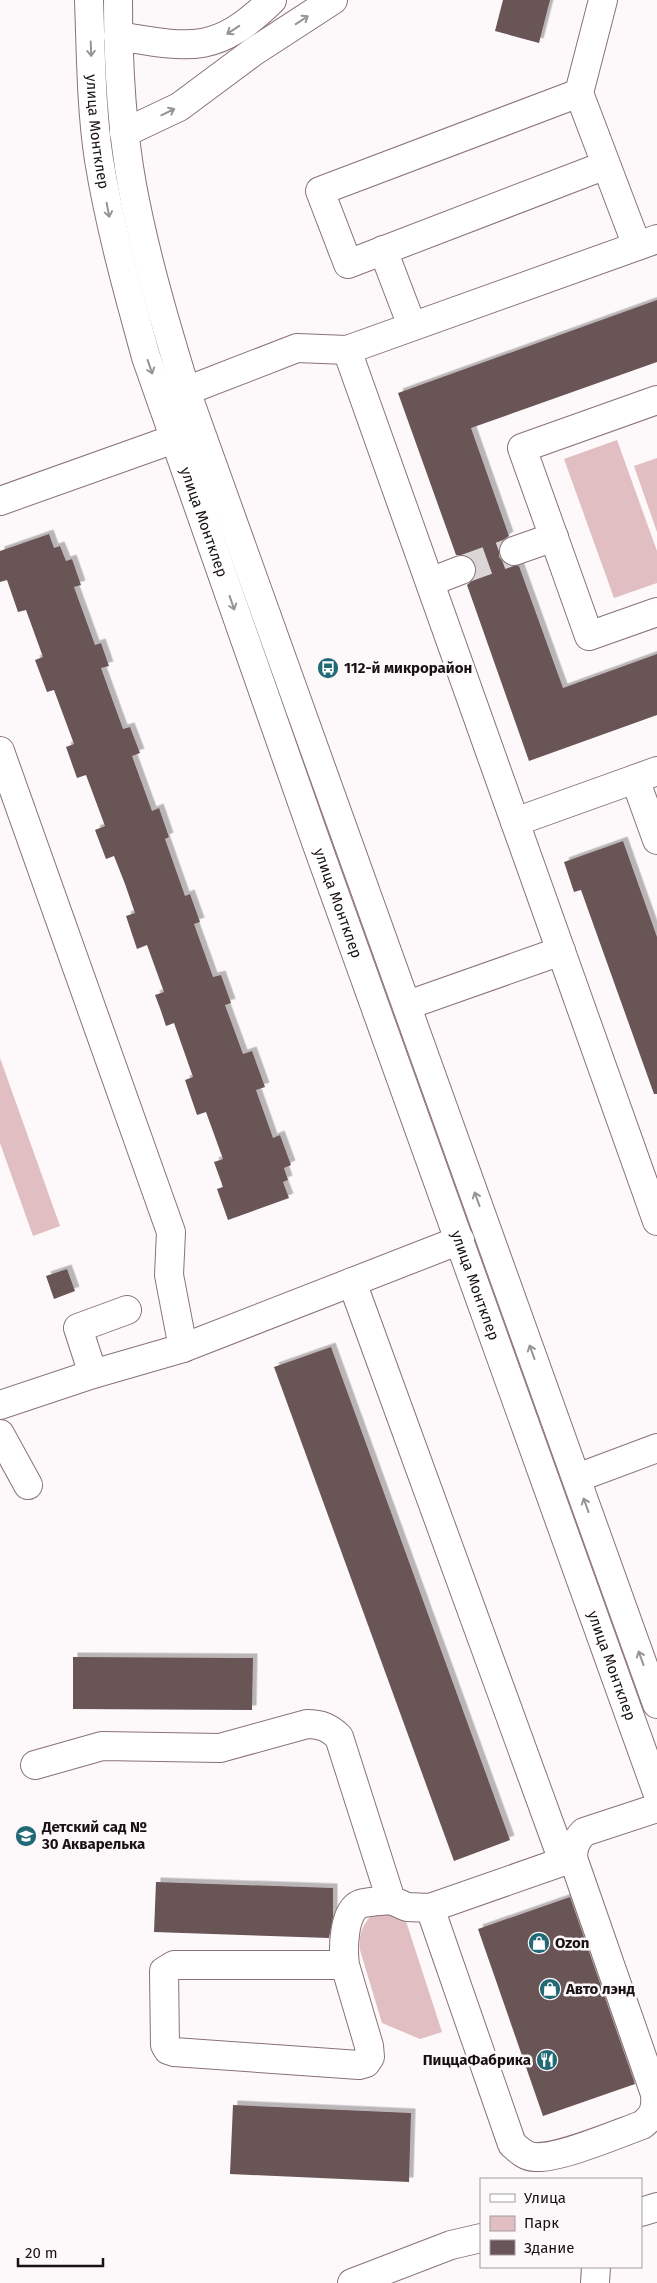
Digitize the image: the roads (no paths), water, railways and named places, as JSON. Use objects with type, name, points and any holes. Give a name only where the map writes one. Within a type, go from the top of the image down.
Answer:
[{"type":"street","name":"улица Монтклер","points":[[89,0],[94,104],[99,158],[108,212],[146,357],[316,842],[657,1792]]},
{"type":"street","name":"улица Монтклер","points":[[118,0],[118,36],[124,133],[132,185],[148,259],[186,391],[408,1005],[657,1704]]},
{"type":"street","points":[[118,36],[175,46],[192,46],[216,41],[256,16],[272,0]]},
{"type":"street","points":[[124,133],[179,107],[253,52],[333,0]]},
{"type":"street","points":[[186,391],[297,348],[347,350],[647,243],[606,165],[579,93],[603,0]]},
{"type":"street","points":[[579,93],[320,192],[348,264],[606,165]]},
{"type":"street","points":[[383,250],[412,326]]},
{"type":"street","points":[[347,350],[657,1221]]},
{"type":"street","points":[[657,400],[522,448],[590,636],[657,612]]},
{"type":"street","points":[[0,501],[174,439]]},
{"type":"street","points":[[514,551],[554,537]]},
{"type":"street","points":[[430,582],[461,570]]},
{"type":"street","points":[[0,751],[171,1232],[169,1275],[183,1348]]},
{"type":"street","points":[[515,822],[646,775],[656,837]]},
{"type":"street","points":[[408,1005],[561,951]]},
{"type":"street","points":[[0,1405],[94,1374],[183,1348],[460,1240]]},
{"type":"street","points":[[352,1282],[568,1859],[650,2056],[656,2107],[651,2118],[642,2125],[550,2157],[533,2158],[522,2153],[512,2144],[430,1908]]},
{"type":"street","points":[[94,1374],[78,1328],[127,1310]]},
{"type":"street","points":[[0,1434],[28,1485]]},
{"type":"street","points":[[577,1478],[657,1448]]},
{"type":"street","points":[[35,1765],[102,1746],[210,1749],[234,1745],[307,1724],[326,1726],[339,1737],[392,1900]]},
{"type":"street","points":[[345,1965],[174,1965],[168,1967],[164,1971],[165,2045],[168,2050],[174,2052],[359,2065],[366,2063],[370,2057],[369,2046],[345,1965],[343,1950],[349,1914],[360,1904],[392,1900],[407,1907],[430,1908],[568,1859],[575,1843],[584,1832],[657,1808]]},
{"type":"street","points":[[642,2212],[657,2207]]},
{"type":"street","points":[[352,2283],[451,2246],[480,2238]]},
{"type":"street","points":[[595,2283],[596,2268]]},
{"type":"tunnel","points":[[461,570],[514,551]]},
{"type":"place","name":"112-й микрорайон","points":[[328,668]]},
{"type":"place","name":"Детский сад № 30 Акварелька","points":[[26,1836]]},
{"type":"place","name":"Ozon","points":[[539,1943]]},
{"type":"place","name":"Авто лэнд","points":[[550,1989]]},
{"type":"place","name":"ПиццаФабрика","points":[[547,2060]]}]
